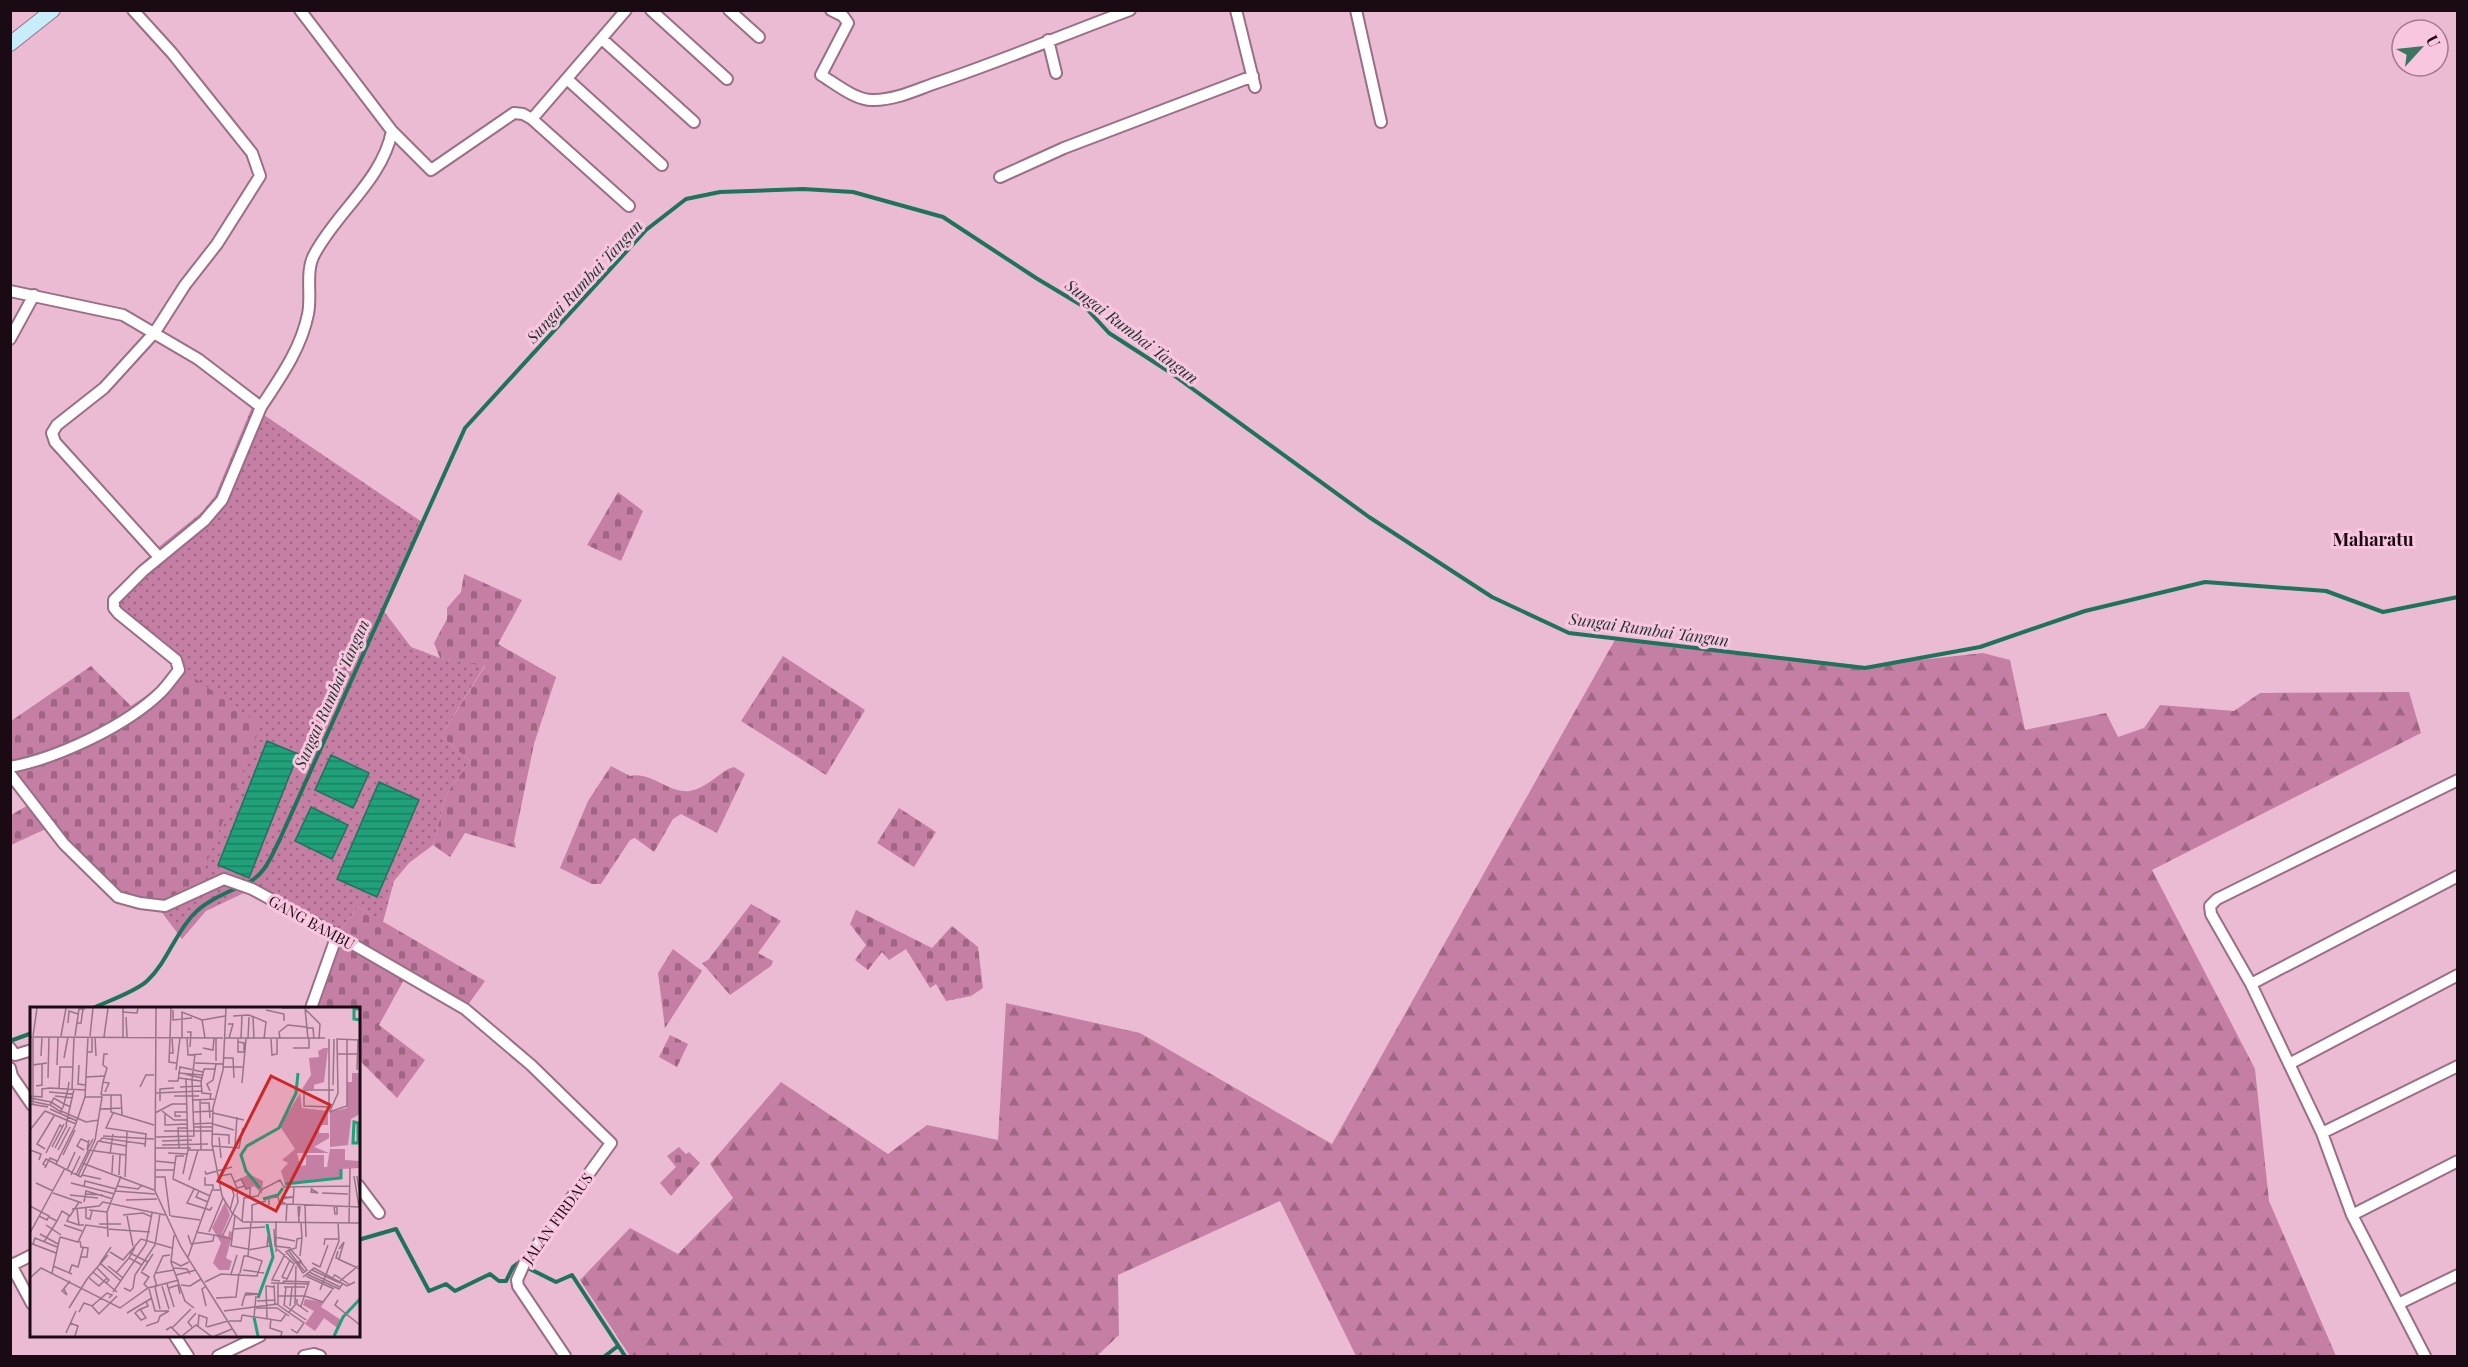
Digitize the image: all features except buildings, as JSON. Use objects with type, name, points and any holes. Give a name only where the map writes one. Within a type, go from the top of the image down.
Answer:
[{"type":"main road","points":[[10,44],[53,10]]},
{"type":"street","points":[[133,10],[172,53],[252,153],[261,176],[217,244],[184,285],[155,332],[104,388],[57,425],[52,437],[159,557]]},
{"type":"street","points":[[300,10],[392,131],[431,170],[514,113],[523,114],[532,119],[629,206]]},
{"type":"street","points":[[532,119],[626,10]]},
{"type":"street","points":[[651,10],[728,79]]},
{"type":"street","points":[[729,10],[759,37]]},
{"type":"street","points":[[831,10],[843,15],[848,23],[821,75],[857,96],[872,101],[896,97],[975,70],[1130,10]]},
{"type":"street","points":[[1000,177],[1064,148],[1254,82],[1236,10]]},
{"type":"street","points":[[1356,10],[1381,122]]},
{"type":"street","points":[[602,39],[694,122]]},
{"type":"street","points":[[1048,40],[1056,72]]},
{"type":"street","points":[[567,79],[662,165]]},
{"type":"street","points":[[10,767],[35,762],[79,745],[154,698],[178,670],[176,660],[114,608],[114,600],[159,557],[204,520],[222,500],[261,408],[296,352],[309,313],[309,282],[313,256],[372,176],[386,153],[392,131]]},
{"type":"street","points":[[10,291],[123,315],[198,359],[261,408]]},
{"type":"street","points":[[10,339],[34,295]]},
{"type":"street","name":"GANG BAMBU","points":[[10,774],[64,844],[118,897],[165,906],[224,879],[232,880],[337,935],[465,1009],[531,1065],[611,1143]]},
{"type":"street","points":[[2425,1356],[2352,1215],[2322,1133],[2251,984],[2211,914],[2210,906],[2217,899],[2457,780]]},
{"type":"street","points":[[2251,984],[2457,876]]},
{"type":"street","points":[[311,1007],[337,935]]},
{"type":"street","points":[[2289,1064],[2457,975]]},
{"type":"street","points":[[12,1053],[30,1050]]},
{"type":"street","points":[[2322,1133],[2457,1066]]},
{"type":"street","points":[[10,1068],[12,1076],[30,1102]]},
{"type":"street","name":"JALAN FIRDAUS","points":[[565,1356],[518,1286],[517,1280],[523,1265],[611,1143]]},
{"type":"street","points":[[2352,1215],[2457,1161]]},
{"type":"street","points":[[360,1188],[379,1213]]},
{"type":"street","points":[[30,1256],[11,1265],[30,1300]]},
{"type":"street","points":[[2398,1304],[2457,1275]]},
{"type":"street","points":[[176,1337],[188,1356]]},
{"type":"street","points":[[218,1356],[239,1339]]},
{"type":"street","points":[[304,1356],[314,1354],[320,1356]]},
{"type":"green space","points":[[252,407],[422,522],[383,610],[411,647],[440,658],[485,665],[441,736],[470,761],[446,795],[433,845],[409,863],[394,881],[383,922],[358,907],[337,935],[252,889],[206,911],[182,939],[157,906],[177,666],[148,639],[112,599],[155,550],[201,513],[215,496]]},
{"type":"green space","points":[[618,492],[643,511],[621,561],[587,545]]},
{"type":"green space","points":[[464,574],[522,600],[498,644],[556,677],[534,744],[514,841],[516,848],[465,833],[450,857],[433,845],[446,795],[470,761],[441,736],[485,666],[440,658],[434,643],[447,619],[447,608],[461,592]]},
{"type":"green space","points":[[1616,638],[1865,666],[1983,653],[2010,660],[2025,730],[2106,713],[2118,737],[2144,728],[2160,705],[2234,711],[2260,693],[2409,692],[2421,733],[2152,870],[2255,1069],[2269,1201],[2336,1356],[1356,1356],[1280,1201],[1118,1275],[1119,1335],[1097,1356],[630,1356],[580,1280],[630,1228],[678,1254],[733,1198],[710,1164],[781,1082],[888,1154],[927,1125],[998,1140],[1006,1003],[1140,1033],[1332,1144]]},
{"type":"green space","points":[[783,656],[865,710],[826,775],[741,721]]},
{"type":"green space","points":[[91,666],[131,706],[159,687],[177,666],[261,725],[195,892],[165,906],[118,897],[50,827],[11,845],[11,815],[32,803],[11,774],[11,721]]},
{"type":"green space","points":[[611,766],[630,776],[645,777],[682,791],[700,788],[734,767],[745,774],[717,833],[681,814],[673,819],[654,852],[635,838],[630,840],[601,884],[592,884],[560,868],[588,801]]},
{"type":"green space","points":[[899,808],[936,832],[914,867],[877,843]]},
{"type":"green space","points":[[751,904],[781,921],[758,953],[773,961],[771,966],[730,995],[702,963],[708,960]]},
{"type":"green space","points":[[358,907],[485,981],[465,1009],[406,976],[379,1025],[425,1060],[397,1098],[360,1061],[360,1007],[315,1007],[337,935]]},
{"type":"green space","points":[[856,910],[932,948],[952,926],[978,947],[983,988],[971,996],[946,1001],[936,984],[930,988],[906,949],[889,960],[882,952],[868,970],[855,960],[866,945],[850,924]]},
{"type":"green space","points":[[673,949],[702,971],[665,1028],[658,973]]},
{"type":"green space","points":[[670,1035],[688,1044],[677,1067],[659,1057]]},
{"type":"green space","points":[[679,1147],[686,1154],[689,1152],[700,1163],[671,1196],[660,1183],[676,1167],[667,1156]]},
{"type":"shaded area","points":[[267,741],[298,754],[249,878],[218,865]]},
{"type":"shaded area","points":[[331,755],[369,773],[353,808],[315,790]]},
{"type":"shaded area","points":[[379,782],[419,800],[377,897],[337,879]]},
{"type":"shaded area","points":[[311,807],[348,825],[332,859],[295,841]]},
{"type":"waterway","name":"Sungai Rumbai Tangun","points":[[246,884],[263,871],[280,839],[465,428],[646,230],[686,199],[720,192],[803,189],[853,192],[943,217],[1086,308],[1109,333],[1168,371],[1369,517],[1492,597],[1569,633],[1865,668],[1980,647],[2085,611],[2205,582],[2326,591],[2383,612],[2458,597]]},
{"type":"waterway","name":"Sungai Rumbai Tangun","points":[[95,1007],[129,993],[147,981],[160,966],[180,932],[197,911],[214,899],[239,887]]},
{"type":"waterway","name":"Sungai Rumbai Tangun","points":[[10,1041],[30,1034]]},
{"type":"waterway","points":[[360,1239],[396,1229],[429,1291],[446,1284],[455,1291],[490,1274],[499,1281],[506,1281],[513,1267],[518,1263],[556,1282],[572,1275],[625,1356]]},
{"type":"waterway","points":[[605,1356],[618,1346]]},
{"type":"district","name":"Maharatu","points":[[2373,539]]}]
